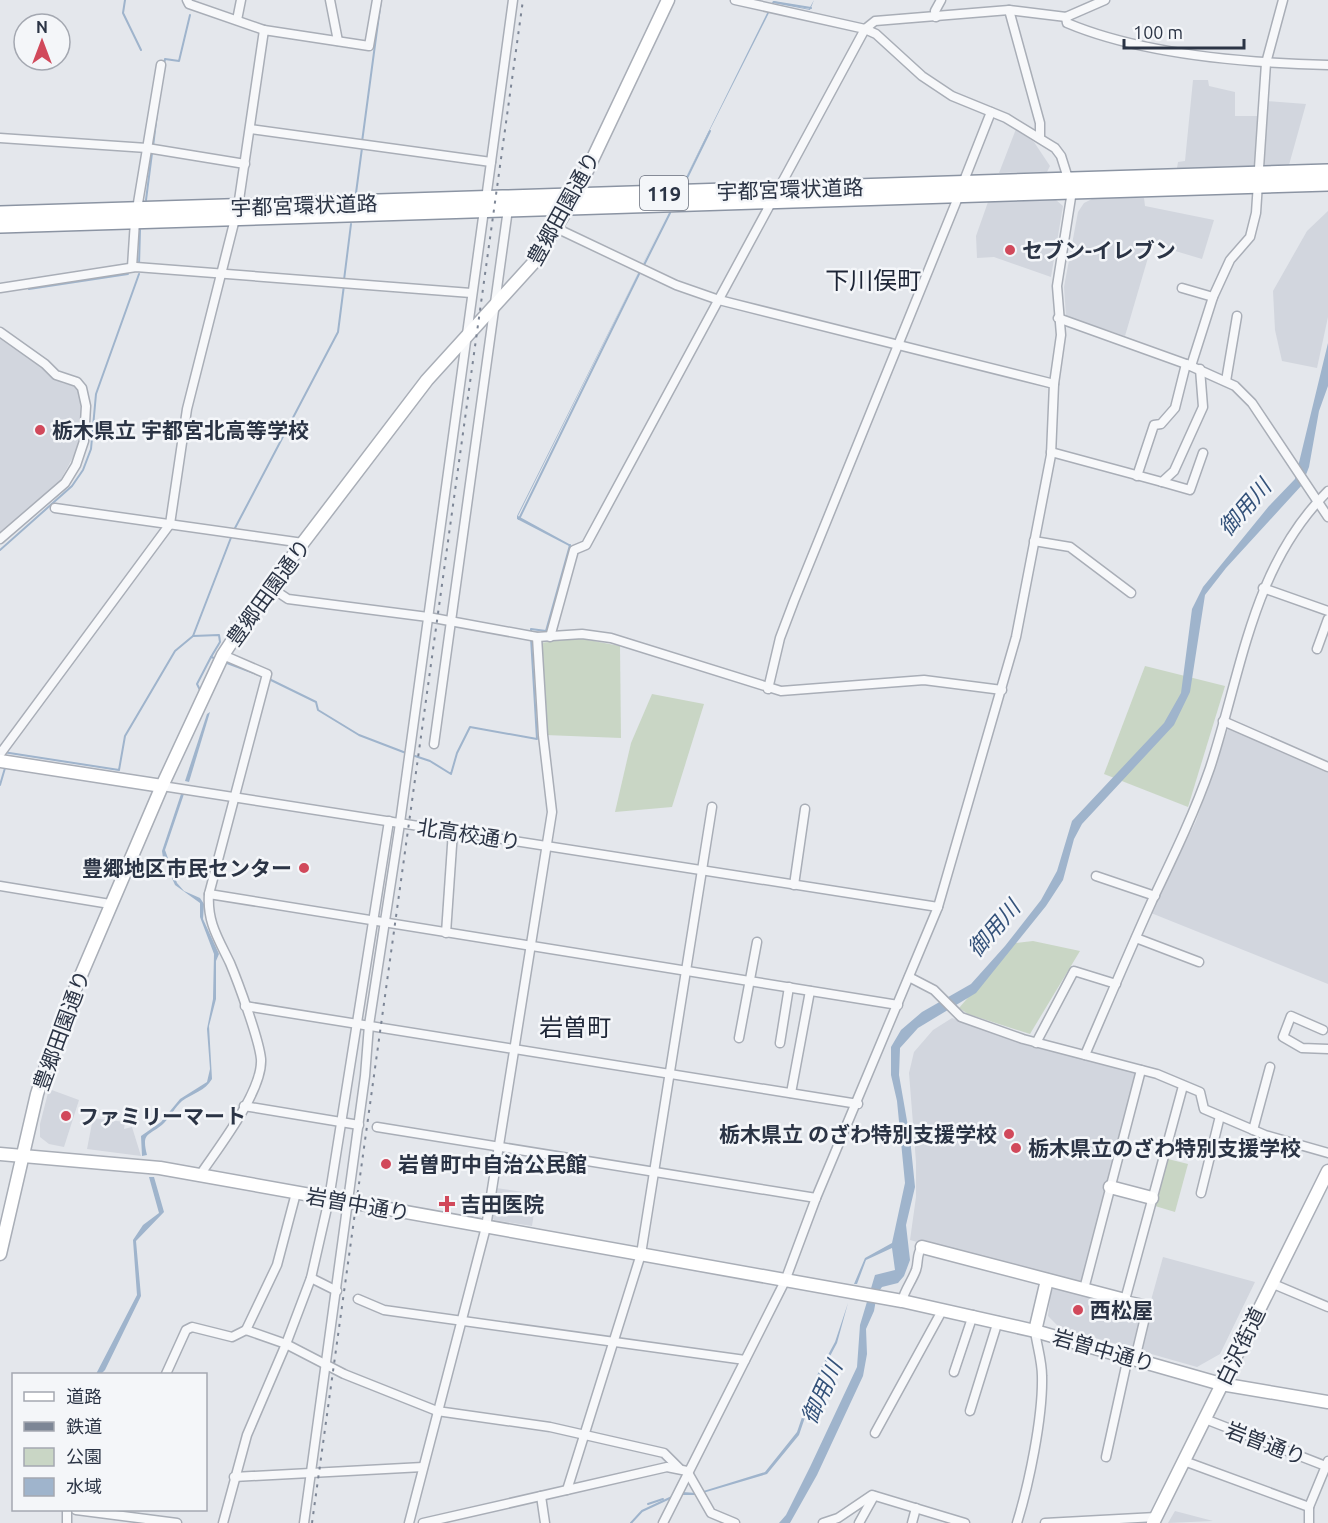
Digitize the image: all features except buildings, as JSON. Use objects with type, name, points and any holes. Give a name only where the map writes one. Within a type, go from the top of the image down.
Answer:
[{"type":"highway","name":"宇都宮環状道路","points":[[1260,180],[1328,172]]},
{"type":"highway","name":"宇都宮環状道路","points":[[0,214],[136,215],[1260,180],[1328,183]]},
{"type":"highway","name":"宇都宮環状道路","points":[[485,204],[507,209],[571,202]]},
{"type":"highway","name":"宇都宮環状道路","points":[[0,225],[136,215]]},
{"type":"street","points":[[187,0],[189,4],[264,30],[369,46],[377,0]]},
{"type":"street","points":[[237,20],[241,0]]},
{"type":"street","points":[[330,0],[338,41]]},
{"type":"street","points":[[304,1523],[359,1125],[369,1025],[400,823],[465,336],[513,0]]},
{"type":"street","name":"豊郷田園通り","points":[[0,1254],[37,1094],[58,1029],[110,903],[223,655],[270,587],[427,380],[526,272],[556,228],[571,202],[668,0]]},
{"type":"street","points":[[663,1523],[683,1470],[745,1360],[785,1281],[816,1198],[858,1104],[938,907],[1016,637],[1051,452],[1054,384],[1061,335],[1057,286],[1070,186],[1061,156],[1055,148],[991,112],[952,96],[922,76],[876,34],[865,29],[735,0]]},
{"type":"street","points":[[936,17],[935,11],[941,0]]},
{"type":"street","points":[[550,637],[574,550],[586,545],[865,29],[875,21],[1009,10],[1066,17],[1105,0]]},
{"type":"street","points":[[1137,476],[1154,425],[1161,424],[1175,408],[1192,366],[1214,297],[1230,260],[1250,237],[1260,180],[1266,63],[1283,0]]},
{"type":"street","points":[[1009,10],[1040,123],[1040,138]]},
{"type":"street","points":[[1066,17],[1067,23],[1130,43],[1266,63],[1328,64]]},
{"type":"street","points":[[0,754],[170,524],[187,409],[237,212],[264,30]]},
{"type":"street","points":[[132,267],[136,215],[161,65]]},
{"type":"street","points":[[768,688],[790,610],[991,112]]},
{"type":"street","points":[[250,129],[491,162]]},
{"type":"street","points":[[0,138],[147,148],[245,164]]},
{"type":"street","points":[[434,744],[507,209]]},
{"type":"street","points":[[556,228],[676,285],[718,300],[1054,384]]},
{"type":"street","points":[[0,288],[132,267],[471,293]]},
{"type":"street","points":[[1182,288],[1214,297]]},
{"type":"street","points":[[1226,381],[1237,316]]},
{"type":"street","points":[[1058,318],[1192,366],[1235,386],[1252,403],[1328,517]]},
{"type":"street","points":[[0,332],[45,364],[56,375],[77,382],[82,388],[86,406],[84,441],[76,465],[65,483],[0,539]]},
{"type":"street","points":[[1162,482],[1174,471],[1203,407],[1192,366]]},
{"type":"street","points":[[1051,452],[1190,490],[1203,453]]},
{"type":"street","points":[[1084,1055],[1179,846],[1202,787],[1263,588],[1291,536],[1317,502],[1328,492]]},
{"type":"street","points":[[55,508],[303,543]]},
{"type":"street","points":[[1034,541],[1070,547],[1131,593]]},
{"type":"street","points":[[270,587],[288,599],[428,617],[537,637],[582,634],[611,638],[780,691],[924,680],[954,682],[1002,690]]},
{"type":"street","points":[[1263,588],[1328,611]]},
{"type":"street","points":[[1317,649],[1328,619]]},
{"type":"street","points":[[408,1523],[486,1227],[552,812],[543,735],[537,637]]},
{"type":"street","points":[[200,1175],[256,1083],[261,1059],[230,964],[211,927],[208,911],[209,894],[267,674],[223,655]]},
{"type":"street","points":[[1223,721],[1328,766]]},
{"type":"street","name":"北高校通り","points":[[0,761],[938,907]]},
{"type":"street","points":[[567,1490],[641,1254],[712,807]]},
{"type":"street","points":[[794,885],[805,808]]},
{"type":"street","points":[[223,1523],[246,1435],[286,1344],[311,1278],[329,1199],[389,821]]},
{"type":"street","points":[[447,933],[453,831]]},
{"type":"street","points":[[1096,876],[1155,896]]},
{"type":"street","points":[[0,886],[110,903]]},
{"type":"street","points":[[209,894],[898,1005]]},
{"type":"street","points":[[1136,938],[1200,962]]},
{"type":"street","points":[[740,1038],[757,942]]},
{"type":"street","points":[[1036,1042],[1074,971],[1116,984]]},
{"type":"street","points":[[909,977],[934,990],[961,1017],[1036,1042],[1141,1070],[1200,1092],[1204,1109],[1253,1130],[1328,1153]]},
{"type":"street","points":[[780,1043],[789,987]]},
{"type":"street","points":[[791,1093],[810,991]]},
{"type":"street","points":[[245,1006],[514,1047],[858,1104]]},
{"type":"street","points":[[1323,1030],[1291,1016],[1284,1037],[1302,1048],[1328,1049]]},
{"type":"street","points":[[1253,1130],[1270,1067]]},
{"type":"street","points":[[1084,1289],[1141,1070]]},
{"type":"street","points":[[1125,1300],[1183,1086]]},
{"type":"street","points":[[243,1106],[359,1125]]},
{"type":"street","points":[[1201,1193],[1220,1116]]},
{"type":"street","points":[[377,1127],[816,1198]]},
{"type":"street","name":"岩曽中通り","points":[[0,1154],[135,1165],[200,1175],[902,1301],[1035,1330],[1221,1383],[1328,1402]]},
{"type":"street","name":"白沢街道","points":[[1155,1520],[1328,1171]]},
{"type":"street","points":[[1110,1187],[1152,1198]]},
{"type":"street","points":[[166,1373],[186,1330],[192,1328],[232,1337],[246,1330],[277,1265],[296,1193]]},
{"type":"street","points":[[902,1301],[905,1287],[916,1269],[917,1253],[922,1247],[1148,1305],[1106,1457]]},
{"type":"street","points":[[311,1278],[337,1291]]},
{"type":"street","points":[[1017,1523],[1024,1498],[1041,1393],[1042,1375],[1035,1330],[1047,1280]]},
{"type":"street","points":[[1271,1283],[1328,1306]]},
{"type":"street","points":[[358,1299],[384,1310],[745,1360]]},
{"type":"street","points":[[875,1433],[944,1309]]},
{"type":"street","points":[[954,1372],[973,1316]]},
{"type":"street","points":[[970,1411],[998,1322]]},
{"type":"street","points":[[246,1330],[286,1344],[344,1374],[437,1411],[550,1426],[664,1453],[683,1470],[711,1513],[735,1523]]},
{"type":"street","name":"岩曽通り","points":[[1205,1419],[1327,1464]]},
{"type":"street","points":[[1184,1461],[1309,1507]]},
{"type":"street","points":[[1309,1523],[1309,1507],[1327,1464]]},
{"type":"street","points":[[234,1477],[423,1467]]},
{"type":"street","points":[[423,1523],[667,1467],[683,1470]]},
{"type":"street","points":[[541,1496],[545,1523]]},
{"type":"street","points":[[859,1523],[874,1496]]},
{"type":"street","points":[[823,1523],[838,1518],[866,1497],[874,1496],[965,1523]]},
{"type":"street","points":[[912,1523],[916,1508]]},
{"type":"street","points":[[90,1511],[177,1523]]},
{"type":"street","points":[[1044,1523],[1155,1520]]},
{"type":"shaded area","points":[[1193,80],[1208,80],[1209,86],[1235,92],[1235,116],[1266,116],[1267,101],[1306,104],[1289,165],[1177,168],[1178,162],[1185,161]]},
{"type":"shaded area","points":[[1016,129],[1034,142],[1050,166],[1047,172],[999,173]]},
{"type":"shaded area","points":[[1094,198],[1144,198],[1145,206],[1214,220],[1202,259],[1152,244],[1125,336],[1066,316],[1064,287],[1078,212],[1084,203]]},
{"type":"shaded area","points":[[1056,200],[1063,206],[1051,277],[994,257],[977,258],[976,236],[988,202]]},
{"type":"shaded area","points":[[1328,211],[1328,317],[1317,368],[1282,361],[1275,330],[1273,291],[1307,231]]},
{"type":"shaded area","name":"栃木県立 宇都宮北高等学校","points":[[0,336],[35,358],[62,383],[78,387],[83,412],[78,448],[60,481],[0,534]]},
{"type":"shaded area","points":[[1230,723],[1328,766],[1328,984],[1151,913],[1196,821]]},
{"type":"shaded area","name":"栃木県立のざわ特別支援学校","points":[[952,1018],[1029,1046],[1136,1072],[1082,1289],[910,1240],[916,1197],[916,1162],[909,1073],[914,1052],[933,1030]]},
{"type":"shaded area","points":[[49,1089],[79,1100],[64,1147],[49,1144],[40,1137],[40,1124]]},
{"type":"shaded area","points":[[93,1118],[125,1122],[124,1129],[132,1127],[141,1156],[87,1149]]},
{"type":"shaded area","points":[[496,1188],[537,1194],[532,1226],[494,1220],[492,1217]]},
{"type":"shaded area","points":[[1163,1257],[1255,1282],[1220,1354],[1197,1367],[1060,1328],[1048,1316],[1051,1290],[1056,1288],[1148,1311]]},
{"type":"shaded area","points":[[1175,1511],[1213,1521],[1168,1523]]},
{"type":"green space","points":[[578,638],[620,646],[621,738],[545,735],[540,643]]},
{"type":"green space","points":[[1145,666],[1225,686],[1188,807],[1104,774]]},
{"type":"green space","points":[[652,694],[704,704],[672,807],[615,812],[631,743]]},
{"type":"green space","points":[[1033,941],[1080,951],[1030,1034],[968,1014],[959,1008],[1015,943]]},
{"type":"green space","points":[[1168,1159],[1188,1164],[1175,1212],[1155,1206]]},
{"type":"water","points":[[814,0],[810,10],[774,3],[683,183],[773,1],[809,9]]},
{"type":"water","points":[[668,213],[518,516],[571,545],[569,546],[517,519],[517,516]]},
{"type":"water","points":[[1328,343],[1328,386],[1319,411],[1309,467],[1302,485],[1226,568],[1205,595],[1190,692],[1174,725],[1082,824],[1074,839],[1063,880],[1046,906],[976,993],[918,1028],[900,1048],[899,1075],[910,1138],[915,1187],[906,1225],[910,1260],[904,1276],[898,1283],[882,1287],[877,1294],[874,1311],[866,1329],[867,1354],[863,1376],[817,1475],[790,1523],[779,1523],[786,1515],[810,1467],[857,1367],[860,1325],[875,1275],[895,1270],[892,1248],[866,1260],[857,1284],[854,1284],[865,1258],[892,1243],[905,1183],[897,1101],[891,1075],[891,1047],[901,1030],[922,1012],[971,984],[1005,946],[1041,900],[1057,871],[1072,821],[1164,723],[1181,693],[1192,609],[1203,587],[1269,506],[1295,479]]},
{"type":"water","points":[[210,712],[189,782],[185,781],[207,714]]},
{"type":"water","points":[[181,794],[184,794],[165,850],[177,883],[184,891],[200,898],[204,904],[203,919],[219,954],[216,961],[216,999],[209,1026],[212,1079],[202,1089],[182,1101],[164,1123],[148,1135],[145,1142],[147,1155],[142,1156],[141,1136],[161,1122],[180,1099],[207,1082],[210,1069],[207,1029],[213,999],[214,954],[200,917],[200,903],[175,885],[162,851]]},
{"type":"water","points":[[149,1177],[154,1177],[164,1212],[136,1241],[141,1296],[105,1370],[102,1373],[97,1373],[137,1295],[133,1240],[143,1225],[159,1213]]},
{"type":"water","points":[[848,1303],[837,1343],[818,1379],[799,1435],[767,1474],[696,1495],[682,1495],[682,1492],[697,1493],[765,1472],[797,1432],[815,1379],[835,1342]]},
{"type":"waterway","points":[[125,0],[123,13],[141,50]]},
{"type":"waterway","points":[[362,142],[381,0]]},
{"type":"waterway","points":[[774,2],[811,8]]},
{"type":"waterway","points":[[164,64],[165,59],[179,61],[190,15]]},
{"type":"waterway","points":[[153,147],[158,105]]},
{"type":"waterway","points":[[684,184],[710,131]]},
{"type":"waterway","points":[[356,193],[362,148]]},
{"type":"waterway","points":[[146,200],[152,153]]},
{"type":"waterway","points":[[643,267],[670,213]]},
{"type":"waterway","points":[[344,280],[351,224]]},
{"type":"waterway","points":[[139,265],[140,230]]},
{"type":"waterway","points":[[519,519],[640,272]]},
{"type":"waterway","points":[[29,289],[128,274]]},
{"type":"waterway","points":[[0,550],[72,486],[83,470],[91,449],[96,394],[139,274]]},
{"type":"waterway","points":[[234,530],[338,332],[344,285]]},
{"type":"waterway","points":[[214,658],[211,657],[220,642],[219,635],[193,636],[232,535]]},
{"type":"waterway","points":[[531,632],[531,629],[546,631],[570,545]]},
{"type":"waterway","points":[[3,752],[119,770],[125,736],[175,651],[193,636]]},
{"type":"waterway","points":[[412,755],[430,761],[451,774],[457,753],[470,727],[537,739],[531,638]]},
{"type":"waterway","points":[[201,692],[197,684],[211,657]]},
{"type":"waterway","points":[[227,663],[264,677]]},
{"type":"waterway","points":[[269,679],[316,702],[318,710],[359,735],[406,753]]},
{"type":"waterway","points":[[0,785],[5,768]]},
{"type":"waterway","points":[[631,1523],[642,1511],[672,1497]]},
{"type":"waterway","points":[[648,1504],[663,1499]]},
{"type":"railway","points":[[312,1523],[523,0]]},
{"type":"place","name":"セブン-イレブン","points":[[1010,250]]},
{"type":"place","name":"栃木県立 宇都宮北高等学校","points":[[40,430]]},
{"type":"place","name":"豊郷地区市民センター","points":[[304,868]]},
{"type":"place","name":"ファミリーマート","points":[[66,1116]]},
{"type":"place","name":"栃木県立 のざわ特別支援学校","points":[[1009,1134]]},
{"type":"place","name":"栃木県立のざわ特別支援学校","points":[[1016,1148]]},
{"type":"place","name":"岩曽町中自治公民館","points":[[386,1164]]},
{"type":"place","name":"吉田医院","points":[[447,1204]]},
{"type":"place","name":"西松屋","points":[[1078,1310]]},
{"type":"district","name":"下川俣町","points":[[873,280]]},
{"type":"district","name":"岩曽町","points":[[575,1027]]},
{"type":"water label","name":"御用川","points":[[1244,507]]},
{"type":"water label","name":"御用川","points":[[993,928]]},
{"type":"water label","name":"御用川","points":[[821,1392]]}]
